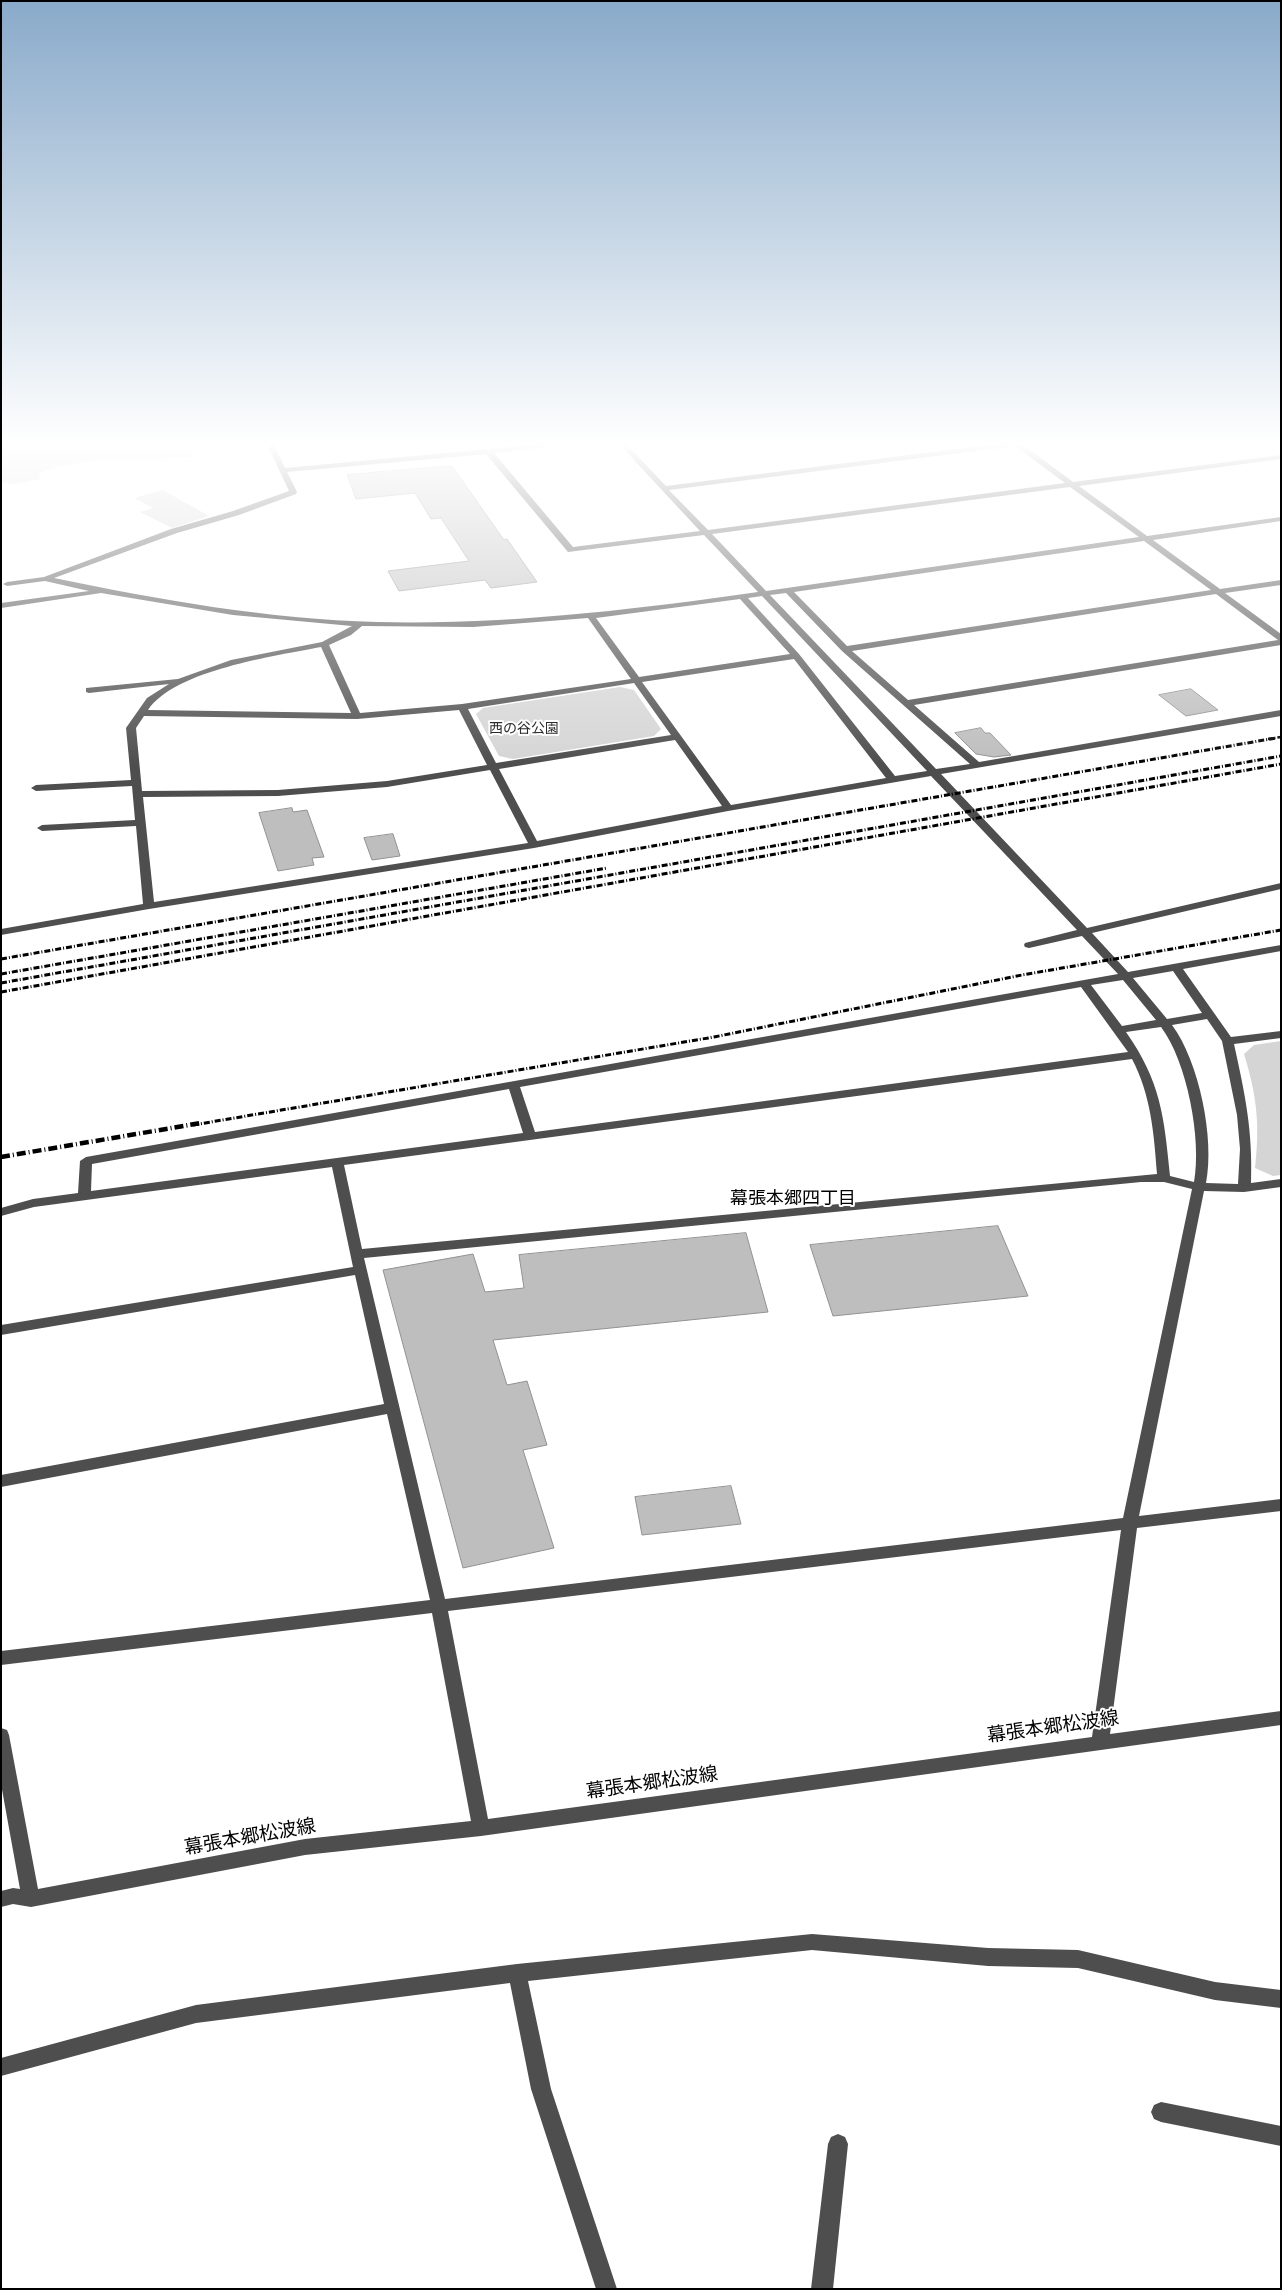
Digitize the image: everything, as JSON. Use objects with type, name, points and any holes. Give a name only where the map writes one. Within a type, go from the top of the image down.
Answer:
[{"type":"street","points":[[4,583],[45,579],[121,551]]},
{"type":"street","points":[[724,551],[1119,968],[1171,1032],[1196,1092],[1203,1167],[1130,1522],[1100,1742]]},
{"type":"street","points":[[45,579],[218,612],[360,624],[496,624],[591,616],[788,590],[1057,551]]},
{"type":"street","points":[[1162,551],[1281,638]]},
{"type":"street","points":[[845,648],[1281,582]]},
{"type":"street","points":[[4,583],[12,587],[12,604]]},
{"type":"street","points":[[788,590],[845,648],[978,766]]},
{"type":"street","points":[[1,606],[73,597],[102,591]]},
{"type":"street","points":[[742,596],[796,656],[892,780]]},
{"type":"street","points":[[591,616],[728,808]]},
{"type":"street","points":[[149,906],[131,728],[150,700],[181,681],[234,662],[324,644],[348,633],[360,624]]},
{"type":"street","points":[[906,702],[1281,642]]},
{"type":"street","points":[[324,644],[357,716]]},
{"type":"street","points":[[140,714],[357,716],[462,707],[796,656]]},
{"type":"street","points":[[89,690],[181,681]]},
{"type":"street","points":[[462,707],[534,845]]},
{"type":"street","points":[[1,932],[149,906],[534,845],[728,808],[1281,713]]},
{"type":"street","points":[[138,794],[278,793],[387,784],[676,737]]},
{"type":"street","points":[[36,788],[137,783]]},
{"type":"street","points":[[42,828],[141,823]]},
{"type":"street","points":[[1029,945],[1281,886]]},
{"type":"street","points":[[84,1197],[86,1161],[1281,948]]},
{"type":"street","points":[[1175,966],[1228,1041],[1243,1115],[1246,1149],[1244,1188]]},
{"type":"street","points":[[1084,984],[1118,1030],[1149,1083],[1160,1140],[1164,1178]]},
{"type":"street","points":[[1118,1030],[1211,1015]]},
{"type":"street","points":[[1228,1041],[1281,1034]]},
{"type":"street","points":[[1,1212],[33,1203],[1134,1055]]},
{"type":"street","points":[[514,1086],[530,1137]]},
{"type":"street","points":[[337,1162],[360,1270],[439,1606],[481,1828]]},
{"type":"street","points":[[357,1254],[1131,1179],[1164,1178],[1198,1187],[1244,1188],[1281,1183]]},
{"type":"street","points":[[1,1330],[360,1270]]},
{"type":"street","points":[[1,1480],[392,1408]]},
{"type":"street","points":[[1,1658],[1281,1505]]},
{"type":"street","name":"幕張本郷松波線","points":[[1,1898],[13,1896],[31,1899],[305,1847],[481,1828],[1281,1718]]},
{"type":"street","points":[[1,1735],[31,1899]]},
{"type":"street","points":[[1,2067],[196,2014],[516,1973],[812,1942],[988,1957],[1078,1959],[1215,1991],[1281,1999]]},
{"type":"street","points":[[516,1973],[540,2089],[607,2289]]},
{"type":"street","points":[[1161,2112],[1281,2136]]},
{"type":"street","points":[[822,2289],[838,2144]]},
{"type":"green space","name":"西の谷公園","points":[[620,687],[634,690],[661,729],[654,736],[513,759],[499,756],[476,714],[483,708]]},
{"type":"green space","points":[[1281,1041],[1281,1175],[1273,1176],[1255,1168],[1257,1124],[1255,1097],[1244,1054],[1254,1045]]},
{"type":"building","points":[[462,551],[515,551],[537,582],[491,588],[485,580],[399,591],[388,571],[469,561]]},
{"type":"building","points":[[1191,689],[1218,710],[1186,716],[1159,695]]},
{"type":"building","points":[[981,728],[985,733],[990,733],[1011,755],[994,757],[976,754],[955,733]]},
{"type":"building","points":[[292,808],[293,812],[307,810],[324,857],[312,858],[314,865],[278,871],[259,813]]},
{"type":"building","points":[[393,834],[400,856],[372,860],[364,838]]},
{"type":"building","points":[[998,1226],[1028,1296],[833,1316],[810,1245]]},
{"type":"building","points":[[746,1233],[768,1312],[493,1340],[507,1385],[527,1381],[547,1445],[523,1450],[554,1548],[463,1568],[383,1270],[473,1254],[485,1292],[524,1288],[519,1255]]},
{"type":"building","points":[[731,1486],[741,1524],[642,1535],[635,1497]]},
{"type":"railway","points":[[1268,739],[1281,737]]},
{"type":"railway","points":[[1,959],[1276,738]]},
{"type":"railway","points":[[1,983],[1281,756]]},
{"type":"railway","points":[[1,992],[1281,764]]},
{"type":"railway","points":[[1,974],[607,868]]},
{"type":"railway","points":[[193,1125],[714,1037],[1022,975],[1281,930]]},
{"type":"railway","points":[[1,1157],[201,1123]]},
{"type":"district","name":"幕張本郷四丁目","points":[[793,1199]]}]
